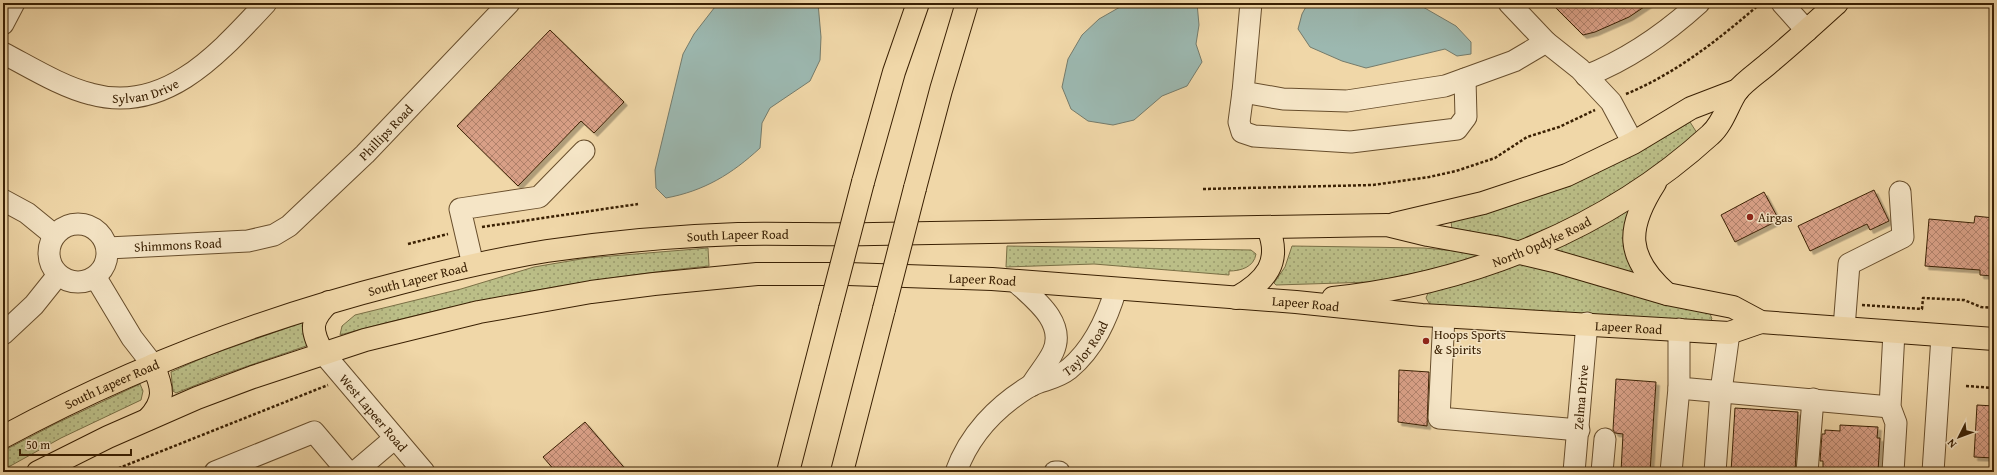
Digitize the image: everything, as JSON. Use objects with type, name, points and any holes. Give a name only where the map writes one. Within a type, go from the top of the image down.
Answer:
[{"type":"main road","points":[[788,472],[863,182],[894,72],[918,3]]},
{"type":"main road","points":[[842,472],[941,90],[967,3]]},
{"type":"main road","name":"North Opdyke Road","points":[[1296,302],[1383,292],[1420,284],[1465,272],[1570,231],[1659,177],[1712,133],[1738,90],[1807,31],[1837,3]]},
{"type":"main road","name":"North Opdyke Road","points":[[1387,225],[1512,195],[1567,175],[1633,143],[1691,108],[1738,90]]},
{"type":"main road","points":[[1659,177],[1645,198],[1638,212],[1634,227],[1634,241],[1637,256],[1644,270],[1666,294]]},
{"type":"main road","name":"Lapeer Road","points":[[860,234],[1387,225],[1428,235],[1519,252],[1666,294],[1733,308],[1761,322],[1994,339]]},
{"type":"main road","points":[[1236,298],[1250,290],[1260,281],[1274,260],[1272,238],[1268,228]]},
{"type":"main road","name":"South Lapeer Road","points":[[3,437],[88,394],[153,365],[245,329],[329,302],[473,265],[542,252],[614,242],[739,234],[860,234]]},
{"type":"main road","name":"Lapeer Road","points":[[323,353],[365,340],[479,312],[591,292],[757,274],[848,274],[1015,281],[1296,302],[1366,310],[1444,316],[1587,323],[1729,333],[1761,322]]},
{"type":"main road","points":[[38,472],[78,451],[197,398],[323,353],[313,331],[315,320],[320,311],[329,302]]},
{"type":"main road","points":[[148,419],[156,410],[161,394],[159,378],[153,365]]},
{"type":"street","points":[[3,24],[14,3]]},
{"type":"street","name":"Sylvan Drive","points":[[3,53],[46,76],[91,94],[121,99],[159,92],[179,83],[214,56],[266,3]]},
{"type":"street","name":"Phillips Road","points":[[248,241],[274,235],[289,226],[366,154],[509,3]]},
{"type":"street","points":[[1251,3],[1239,122],[1242,132],[1254,136],[1351,142],[1457,129],[1466,117],[1465,79]]},
{"type":"street","points":[[1509,3],[1546,42],[1586,76],[1611,102],[1633,143]]},
{"type":"street","points":[[1586,76],[1604,69],[1656,38],[1698,3]]},
{"type":"street","points":[[1782,3],[1807,31]]},
{"type":"street","points":[[1243,92],[1283,99],[1347,101],[1445,86],[1514,61],[1546,42]]},
{"type":"street","points":[[473,265],[460,209],[539,197],[584,151]]},
{"type":"street","points":[[1844,328],[1849,264],[1903,236],[1900,192]]},
{"type":"street","points":[[3,200],[27,213],[54,235]]},
{"type":"street","points":[[87,224],[101,234],[108,248],[107,264],[96,278],[84,283],[70,282],[58,275],[50,262],[49,248],[54,235],[69,225],[87,224]]},
{"type":"street","name":"Shimmons Road","points":[[108,248],[248,241]]},
{"type":"street","points":[[3,334],[34,305],[58,275]]},
{"type":"street","points":[[96,278],[132,338],[153,365]]},
{"type":"street","name":"Taylor Road","points":[[956,472],[968,445],[984,424],[998,411],[1031,386],[1054,351],[1056,342],[1055,330],[1046,312],[1015,281]]},
{"type":"street","name":"Taylor Road","points":[[1031,386],[1055,379],[1068,370],[1084,353],[1102,327],[1116,289]]},
{"type":"street","points":[[1444,316],[1439,418],[1579,430]]},
{"type":"street","name":"Zelma Drive","points":[[1574,472],[1579,430],[1587,323]]},
{"type":"street","points":[[1671,472],[1679,388],[1679,329]]},
{"type":"street","points":[[1894,332],[1890,407],[1896,423],[1894,472]]},
{"type":"street","points":[[1715,472],[1721,390],[1729,333]]},
{"type":"street","points":[[1933,472],[1942,336]]},
{"type":"street","name":"West Lapeer Road","points":[[323,353],[424,472]]},
{"type":"street","points":[[1679,388],[1721,390],[1890,407]]},
{"type":"street","points":[[1807,472],[1813,399]]},
{"type":"street","points":[[215,472],[314,432],[345,471],[395,438]]},
{"type":"street","points":[[1602,472],[1605,439]]},
{"type":"path","points":[[1622,96],[1662,77],[1684,64],[1761,3]]},
{"type":"path","points":[[1203,189],[1373,185],[1456,172],[1495,158],[1527,137],[1559,127],[1600,108]]},
{"type":"path","points":[[408,244],[465,231],[638,204]]},
{"type":"path","points":[[1846,304],[1922,309],[1923,298],[1964,300],[1981,307],[1994,308]]},
{"type":"path","points":[[109,472],[332,383]]},
{"type":"path","points":[[1966,386],[1994,388]]},
{"type":"green space","points":[[1690,122],[1697,133],[1646,174],[1602,201],[1522,242],[1503,237],[1452,230],[1451,221],[1483,213],[1574,182],[1632,155]]},
{"type":"green space","points":[[1633,205],[1638,275],[1552,251],[1552,249]]},
{"type":"green space","points":[[1007,246],[1251,250],[1256,254],[1250,265],[1242,269],[1229,271],[1229,275],[1094,264],[1006,267]]},
{"type":"green space","points":[[1292,246],[1424,248],[1477,253],[1479,256],[1473,261],[1372,282],[1276,285],[1274,283],[1285,267]]},
{"type":"green space","points":[[708,248],[709,266],[615,277],[523,293],[432,312],[340,335],[342,326],[355,315],[461,289],[534,267],[587,258]]},
{"type":"green space","points":[[1524,262],[1709,311],[1712,319],[1708,323],[1434,307],[1426,298],[1428,293],[1434,290],[1483,277]]},
{"type":"green space","points":[[304,322],[309,345],[219,376],[176,393],[173,391],[171,372],[207,356]]},
{"type":"green space","points":[[140,384],[143,391],[141,400],[61,438],[3,470],[3,451],[57,423]]},
{"type":"water","points":[[718,3],[818,3],[821,37],[820,60],[810,81],[770,108],[762,123],[760,148],[739,166],[717,180],[693,191],[666,198],[656,188],[655,170],[683,54],[694,34]]},
{"type":"water","points":[[1127,3],[1150,5],[1152,3],[1197,3],[1199,25],[1196,44],[1202,62],[1187,86],[1162,96],[1134,120],[1113,125],[1088,121],[1071,109],[1062,87],[1068,59],[1082,35],[1099,19]]},
{"type":"water","points":[[1308,3],[1416,3],[1456,26],[1471,42],[1471,54],[1457,56],[1445,49],[1366,68],[1342,61],[1310,47],[1298,29],[1302,14]]},
{"type":"building","points":[[1551,3],[1650,3],[1629,17],[1595,32],[1583,35]]},
{"type":"building","points":[[550,30],[624,102],[594,133],[581,121],[518,186],[457,126]]},
{"type":"building","points":[[1874,190],[1889,221],[1870,230],[1867,224],[1810,251],[1798,226]]},
{"type":"building","name":"Airgas","points":[[1764,192],[1779,220],[1735,242],[1721,215]]},
{"type":"building","points":[[1975,216],[1994,218],[1993,276],[1980,275],[1980,270],[1925,266],[1929,219],[1974,223]]},
{"type":"building","points":[[1399,370],[1429,372],[1427,426],[1398,422]]},
{"type":"building","points":[[1616,379],[1656,382],[1650,472],[1621,472],[1623,434],[1615,433],[1613,430]]},
{"type":"building","points":[[1977,405],[1994,406],[1994,458],[1974,457]]},
{"type":"building","points":[[1735,408],[1798,412],[1795,472],[1731,472]]},
{"type":"building","points":[[585,422],[628,472],[556,472],[543,457]]},
{"type":"building","points":[[1840,425],[1878,427],[1877,438],[1880,438],[1878,472],[1823,471],[1823,461],[1820,461],[1822,434],[1825,434],[1825,430],[1840,431]]},
{"type":"place","name":"Airgas","points":[[1750,217]]},
{"type":"place","name":"Hoops Sports & Spirits","points":[[1426,341]]}]
